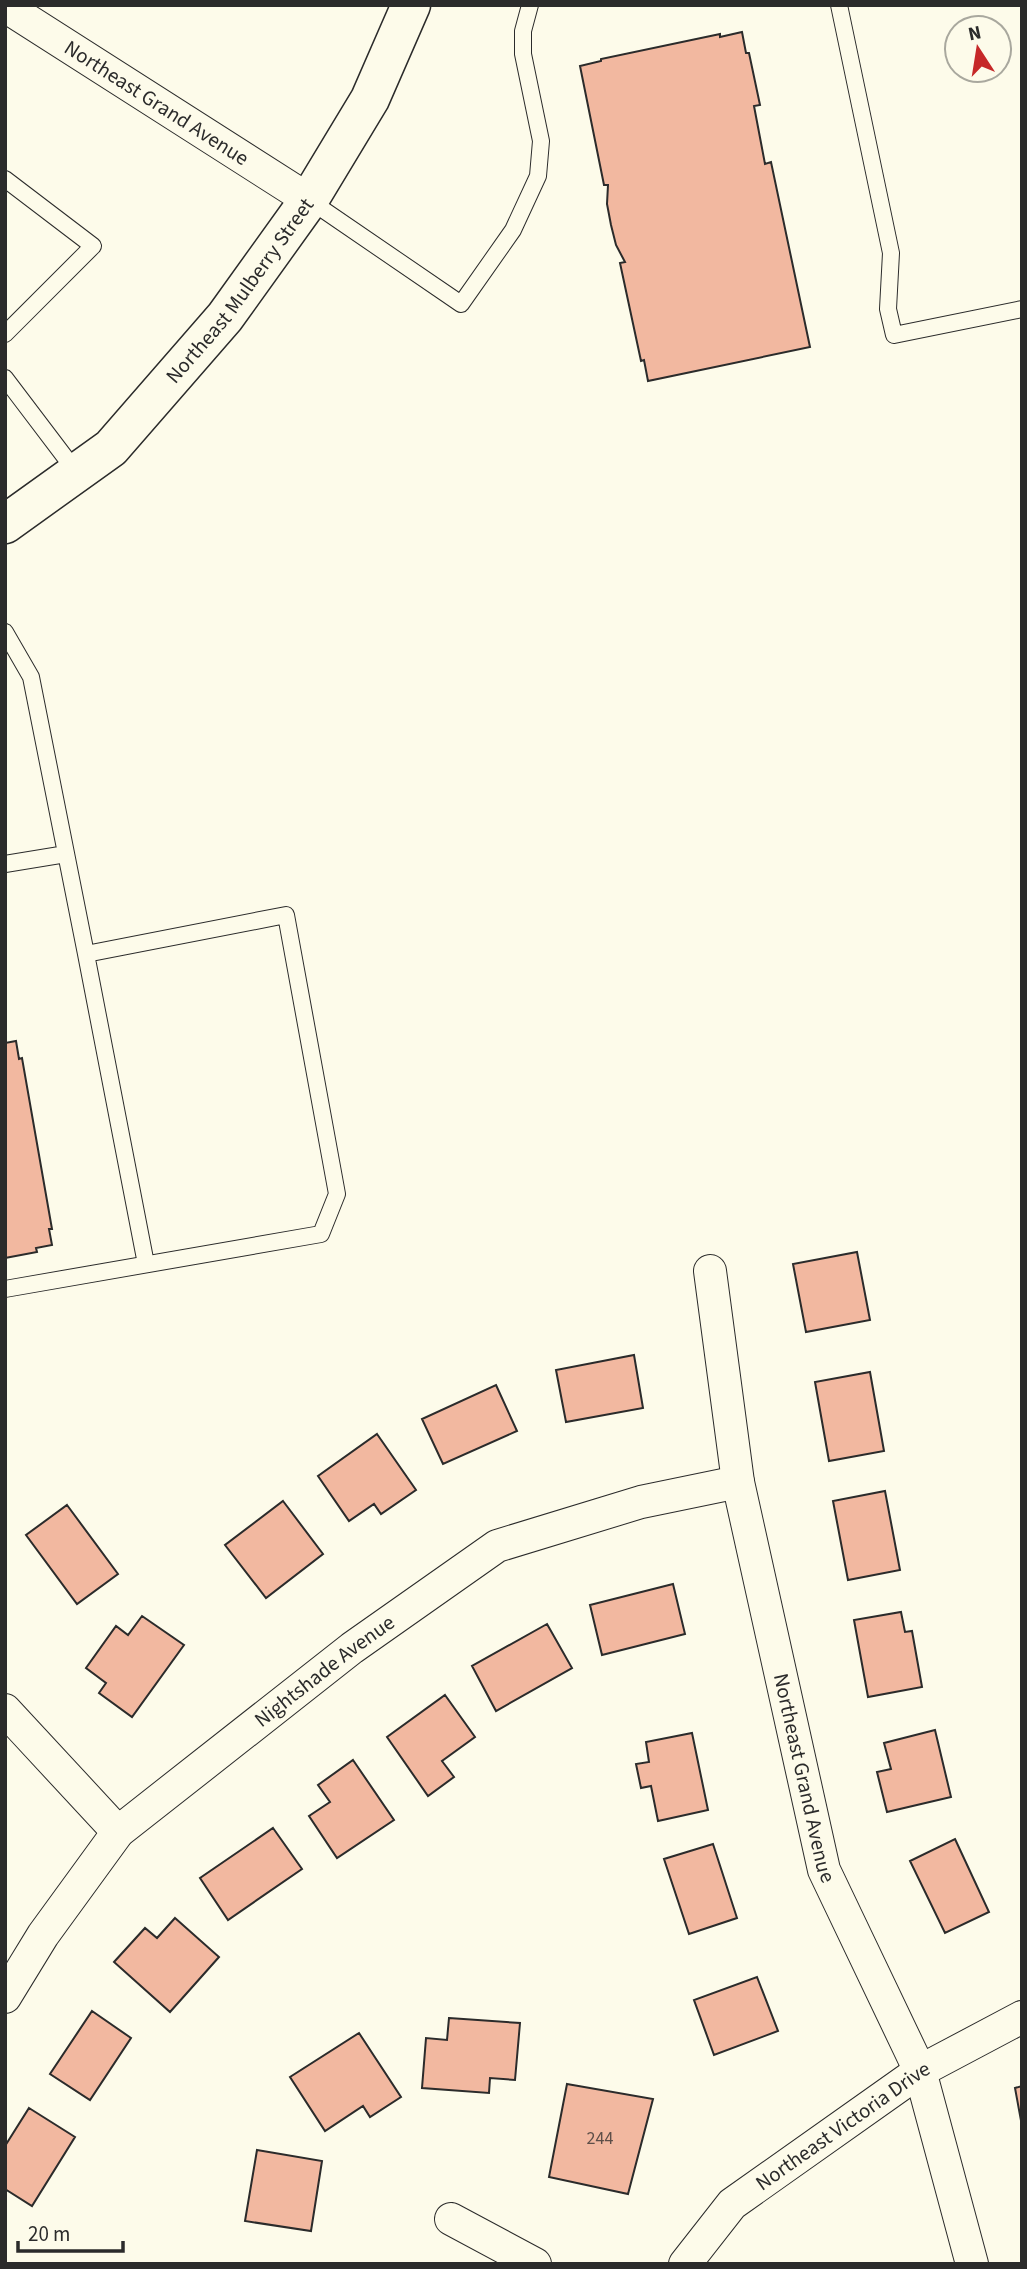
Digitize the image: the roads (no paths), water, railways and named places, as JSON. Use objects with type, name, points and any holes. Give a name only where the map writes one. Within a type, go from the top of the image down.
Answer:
[{"type":"street","name":"Northeast Mulberry Street","points":[[5,524],[111,448],[225,317],[309,200],[370,99],[411,5]]},
{"type":"street","name":"Northeast Grand Avenue","points":[[5,6],[309,200]]},
{"type":"street","name":"Northeast Grand Avenue","points":[[710,1271],[738,1482],[824,1870],[920,2071],[972,2264]]},
{"type":"street","name":"Nightshade Avenue","points":[[5,1997],[43,1935],[118,1832],[352,1648],[497,1546],[641,1502],[738,1482]]},
{"type":"street","points":[[5,1710],[118,1832]]},
{"type":"street","name":"Northeast Victoria Drive","points":[[685,2264],[732,2204],[920,2071],[1022,2017]]},
{"type":"street","points":[[451,2219],[535,2264]]},
{"type":"lane","points":[[309,200],[461,304],[513,230],[538,176],[541,141],[523,54],[523,31],[530,5]]},
{"type":"lane","points":[[839,5],[891,253],[888,309],[894,335],[1022,309]]},
{"type":"lane","points":[[5,179],[93,246],[5,334]]},
{"type":"lane","points":[[5,378],[77,473]]},
{"type":"lane","points":[[5,632],[31,677],[146,1264]]},
{"type":"lane","points":[[5,864],[66,854]]},
{"type":"lane","points":[[5,1289],[321,1234],[337,1194],[286,915],[86,954]]}]
